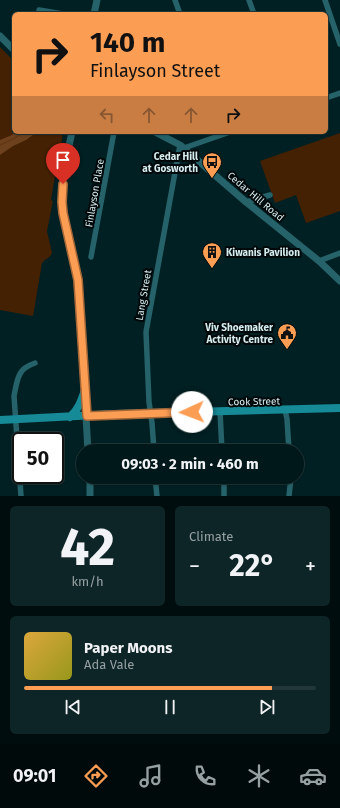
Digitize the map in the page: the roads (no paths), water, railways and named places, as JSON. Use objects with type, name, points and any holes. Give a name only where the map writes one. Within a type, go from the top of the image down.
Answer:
[{"type":"main road","points":[[70,417],[79,407],[85,390]]},
{"type":"main road","name":"Cook Street","points":[[0,420],[151,413],[340,408]]},
{"type":"street","points":[[94,12],[96,0]]},
{"type":"street","points":[[175,0],[179,12]]},
{"type":"street","points":[[249,0],[253,12]]},
{"type":"street","points":[[325,0],[340,44]]},
{"type":"street","points":[[39,10],[51,12]]},
{"type":"street","points":[[0,36],[12,48]]},
{"type":"street","points":[[328,97],[340,93]]},
{"type":"street","points":[[72,134],[63,184],[62,202],[65,224],[78,280],[88,444]]},
{"type":"street","name":"Finlayson Place","points":[[92,257],[114,134]]},
{"type":"street","name":"Cedar Hill Road","points":[[159,134],[182,147],[246,202],[319,261],[340,281]]},
{"type":"street","points":[[182,147],[220,134]]},
{"type":"street","name":"Lang Street","points":[[153,444],[149,402],[146,332],[182,147]]},
{"type":"street","points":[[246,202],[270,195]]},
{"type":"street","points":[[319,261],[340,253]]},
{"type":"street","points":[[21,496],[14,396],[20,374],[25,368],[34,363]]},
{"type":"street","points":[[285,410],[289,444]]},
{"type":"street","points":[[220,411],[222,444]]},
{"type":"street","points":[[90,484],[90,496]]},
{"type":"street","points":[[155,484],[156,496]]},
{"type":"street","points":[[224,484],[224,496]]},
{"type":"street","points":[[289,496],[290,484]]},
{"type":"waterway","points":[[0,145],[20,134]]},
{"type":"place","name":"Cedar Hill at Gosworth","points":[[212,179]]},
{"type":"place","name":"Kiwanis Pavilion","points":[[212,269]]},
{"type":"place","name":"Viv Shoemaker Activity Centre","points":[[287,350]]}]
